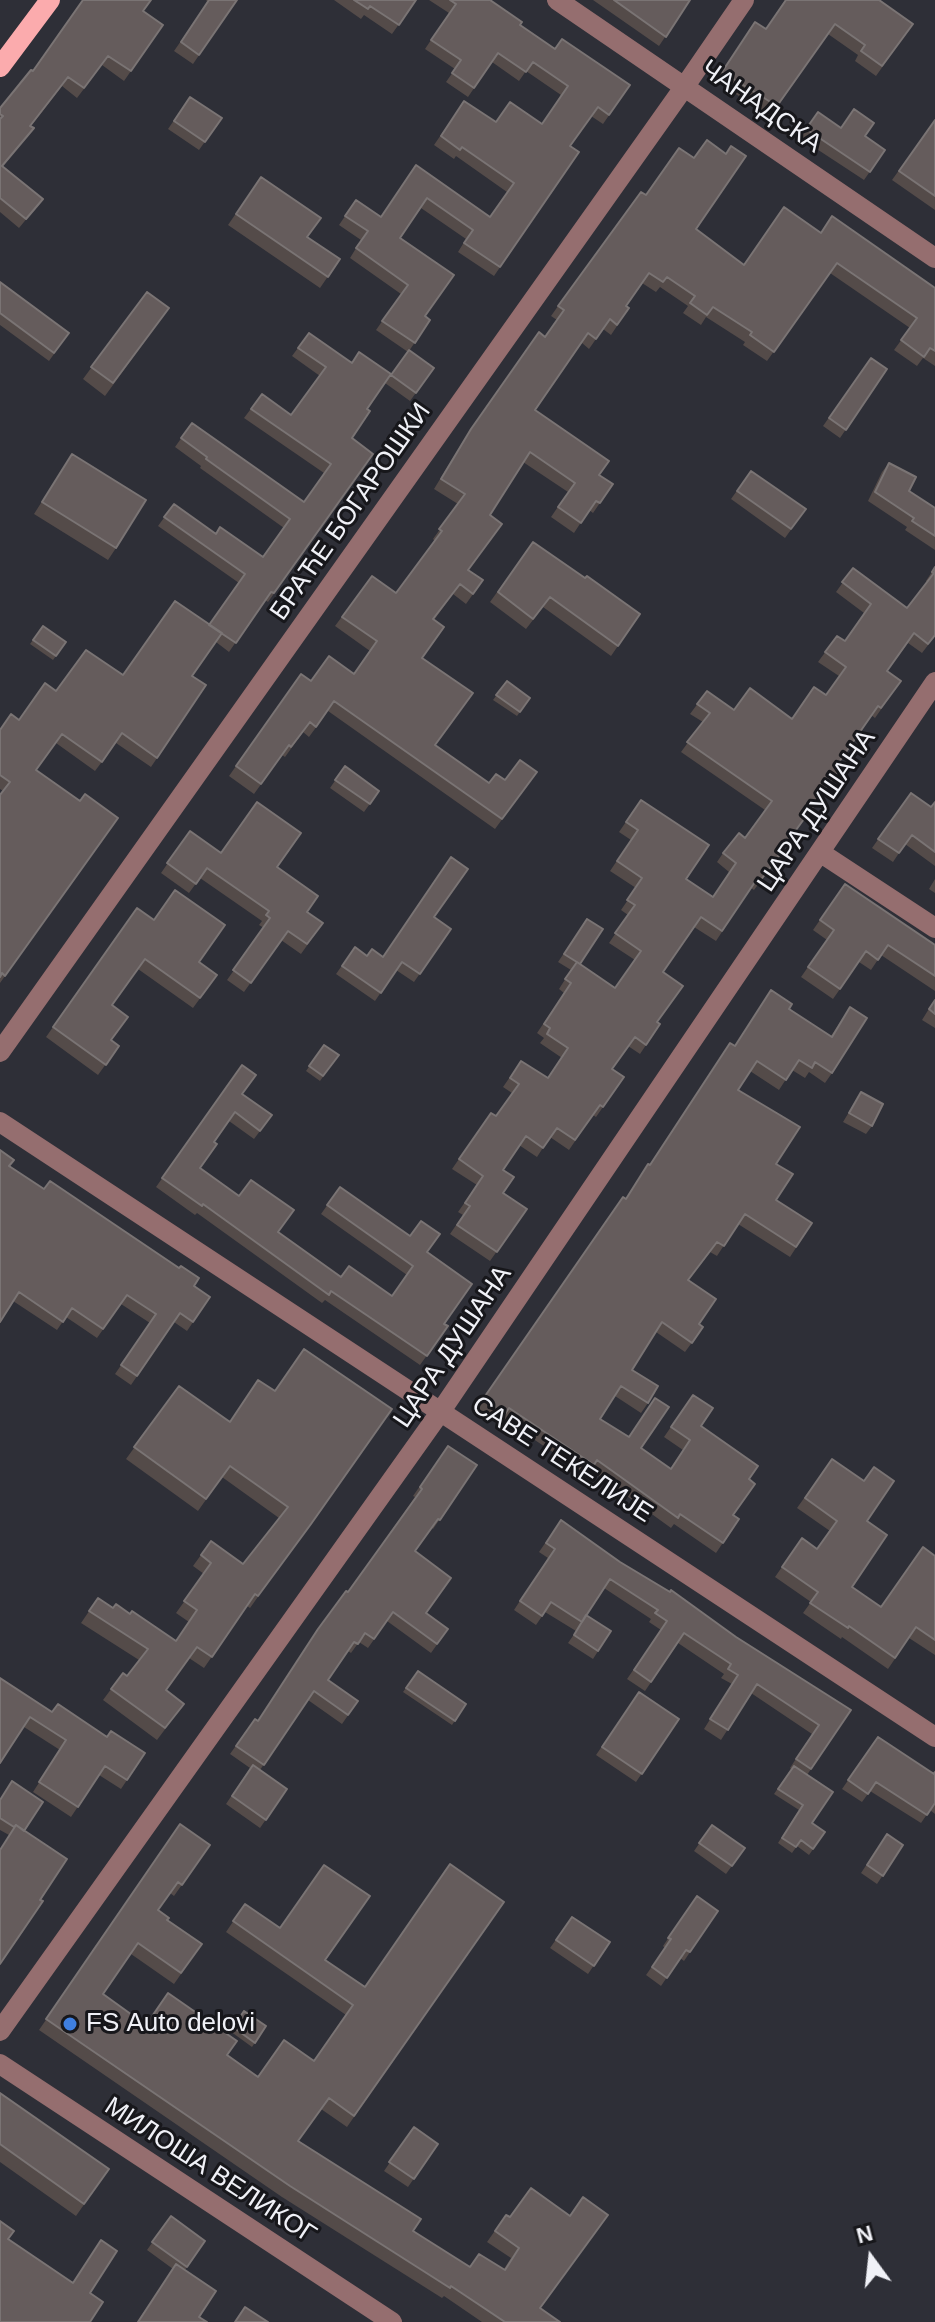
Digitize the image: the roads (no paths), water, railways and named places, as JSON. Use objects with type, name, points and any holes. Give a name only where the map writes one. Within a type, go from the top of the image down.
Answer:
[{"type":"main road","points":[[0,67],[50,0]]},
{"type":"street","name":"ЧАНАДСКА","points":[[557,0],[935,258]]},
{"type":"street","name":"БРАЋЕ БОГАРОШКИ","points":[[0,1052],[744,0]]},
{"type":"street","name":"ЦАРА ДУШАНА","points":[[0,2031],[441,1411],[935,682]]},
{"type":"street","points":[[821,853],[935,928]]},
{"type":"street","name":"САВЕ ТЕКЕЛИЈЕ","points":[[0,1122],[935,1737]]},
{"type":"street","name":"МИЛОША ВЕЛИКОГ","points":[[0,2064],[392,2322]]},
{"type":"place","name":"FS Auto delovi","points":[[70,2024]]}]
